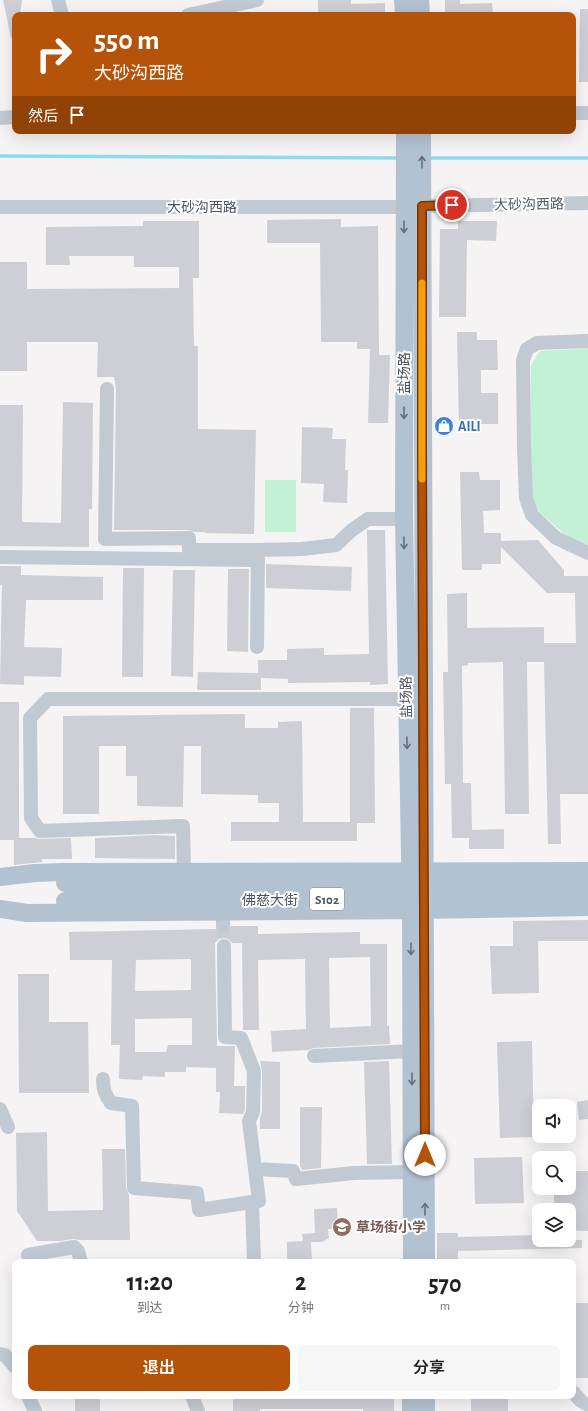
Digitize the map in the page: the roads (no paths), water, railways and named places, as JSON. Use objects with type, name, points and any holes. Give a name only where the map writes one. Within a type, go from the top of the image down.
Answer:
[{"type":"main road","points":[[403,0],[404,12]]},
{"type":"main road","points":[[420,0],[420,12]]},
{"type":"main road","name":"盐场路","points":[[413,134],[416,194],[417,871],[426,1259]]},
{"type":"main road","name":"盐场路","points":[[416,194],[404,207],[404,519],[406,699],[417,871]]},
{"type":"main road","points":[[0,877],[62,872],[588,871]]},
{"type":"main road","name":"佛慈大街","points":[[0,881],[66,883],[588,883]]},
{"type":"main road","name":"佛慈大街","points":[[0,904],[65,901],[588,897]]},
{"type":"main road","points":[[0,909],[27,913],[223,918],[418,910],[588,907]]},
{"type":"main road","name":"盐场路","points":[[412,1259],[412,1051],[418,910]]},
{"type":"main road","points":[[411,1399],[411,1411]]},
{"type":"main road","points":[[426,1399],[426,1411]]},
{"type":"street","points":[[58,0],[61,12]]},
{"type":"street","points":[[214,12],[231,10],[257,0]]},
{"type":"street","points":[[576,113],[588,113]]},
{"type":"street","points":[[0,118],[12,117]]},
{"type":"street","name":"大砂沟西路","points":[[416,194],[588,203]]},
{"type":"street","name":"大砂沟西路","points":[[0,207],[404,207]]},
{"type":"street","points":[[588,341],[538,343],[527,349],[523,360],[526,498],[532,516],[556,538],[588,552]]},
{"type":"street","points":[[107,389],[105,539],[189,538],[189,550],[258,555]]},
{"type":"street","points":[[0,557],[258,555],[336,545],[352,530],[368,519],[404,519]]},
{"type":"street","points":[[257,647],[258,555]]},
{"type":"street","points":[[184,871],[183,826],[40,831],[31,818],[30,718],[48,699],[406,699]]},
{"type":"street","points":[[224,946],[226,1037],[242,1038],[254,1071],[253,1112],[249,1121],[255,1169],[256,1201],[254,1259]]},
{"type":"street","points":[[314,1056],[412,1051]]},
{"type":"street","points":[[103,1079],[105,1095],[111,1103],[132,1106],[134,1188],[197,1193],[199,1210],[256,1201]]},
{"type":"street","points":[[0,1109],[8,1126]]},
{"type":"street","points":[[255,1169],[293,1171],[296,1179],[354,1173],[412,1172]]},
{"type":"street","points":[[28,1255],[74,1247],[78,1251],[80,1259]]},
{"type":"street","points":[[0,1354],[5,1355],[12,1363]]},
{"type":"street","points":[[576,1396],[580,1401],[588,1405]]},
{"type":"street","points":[[29,1399],[35,1411]]},
{"type":"street","points":[[193,1399],[198,1411]]},
{"type":"waterway","points":[[0,156],[399,158]]},
{"type":"waterway","points":[[427,158],[588,158]]},
{"type":"tunnel","points":[[223,924],[224,946]]},
{"type":"place","name":"AILI","points":[[444,426]]},
{"type":"place","name":"草场街小学","points":[[342,1227]]}]
